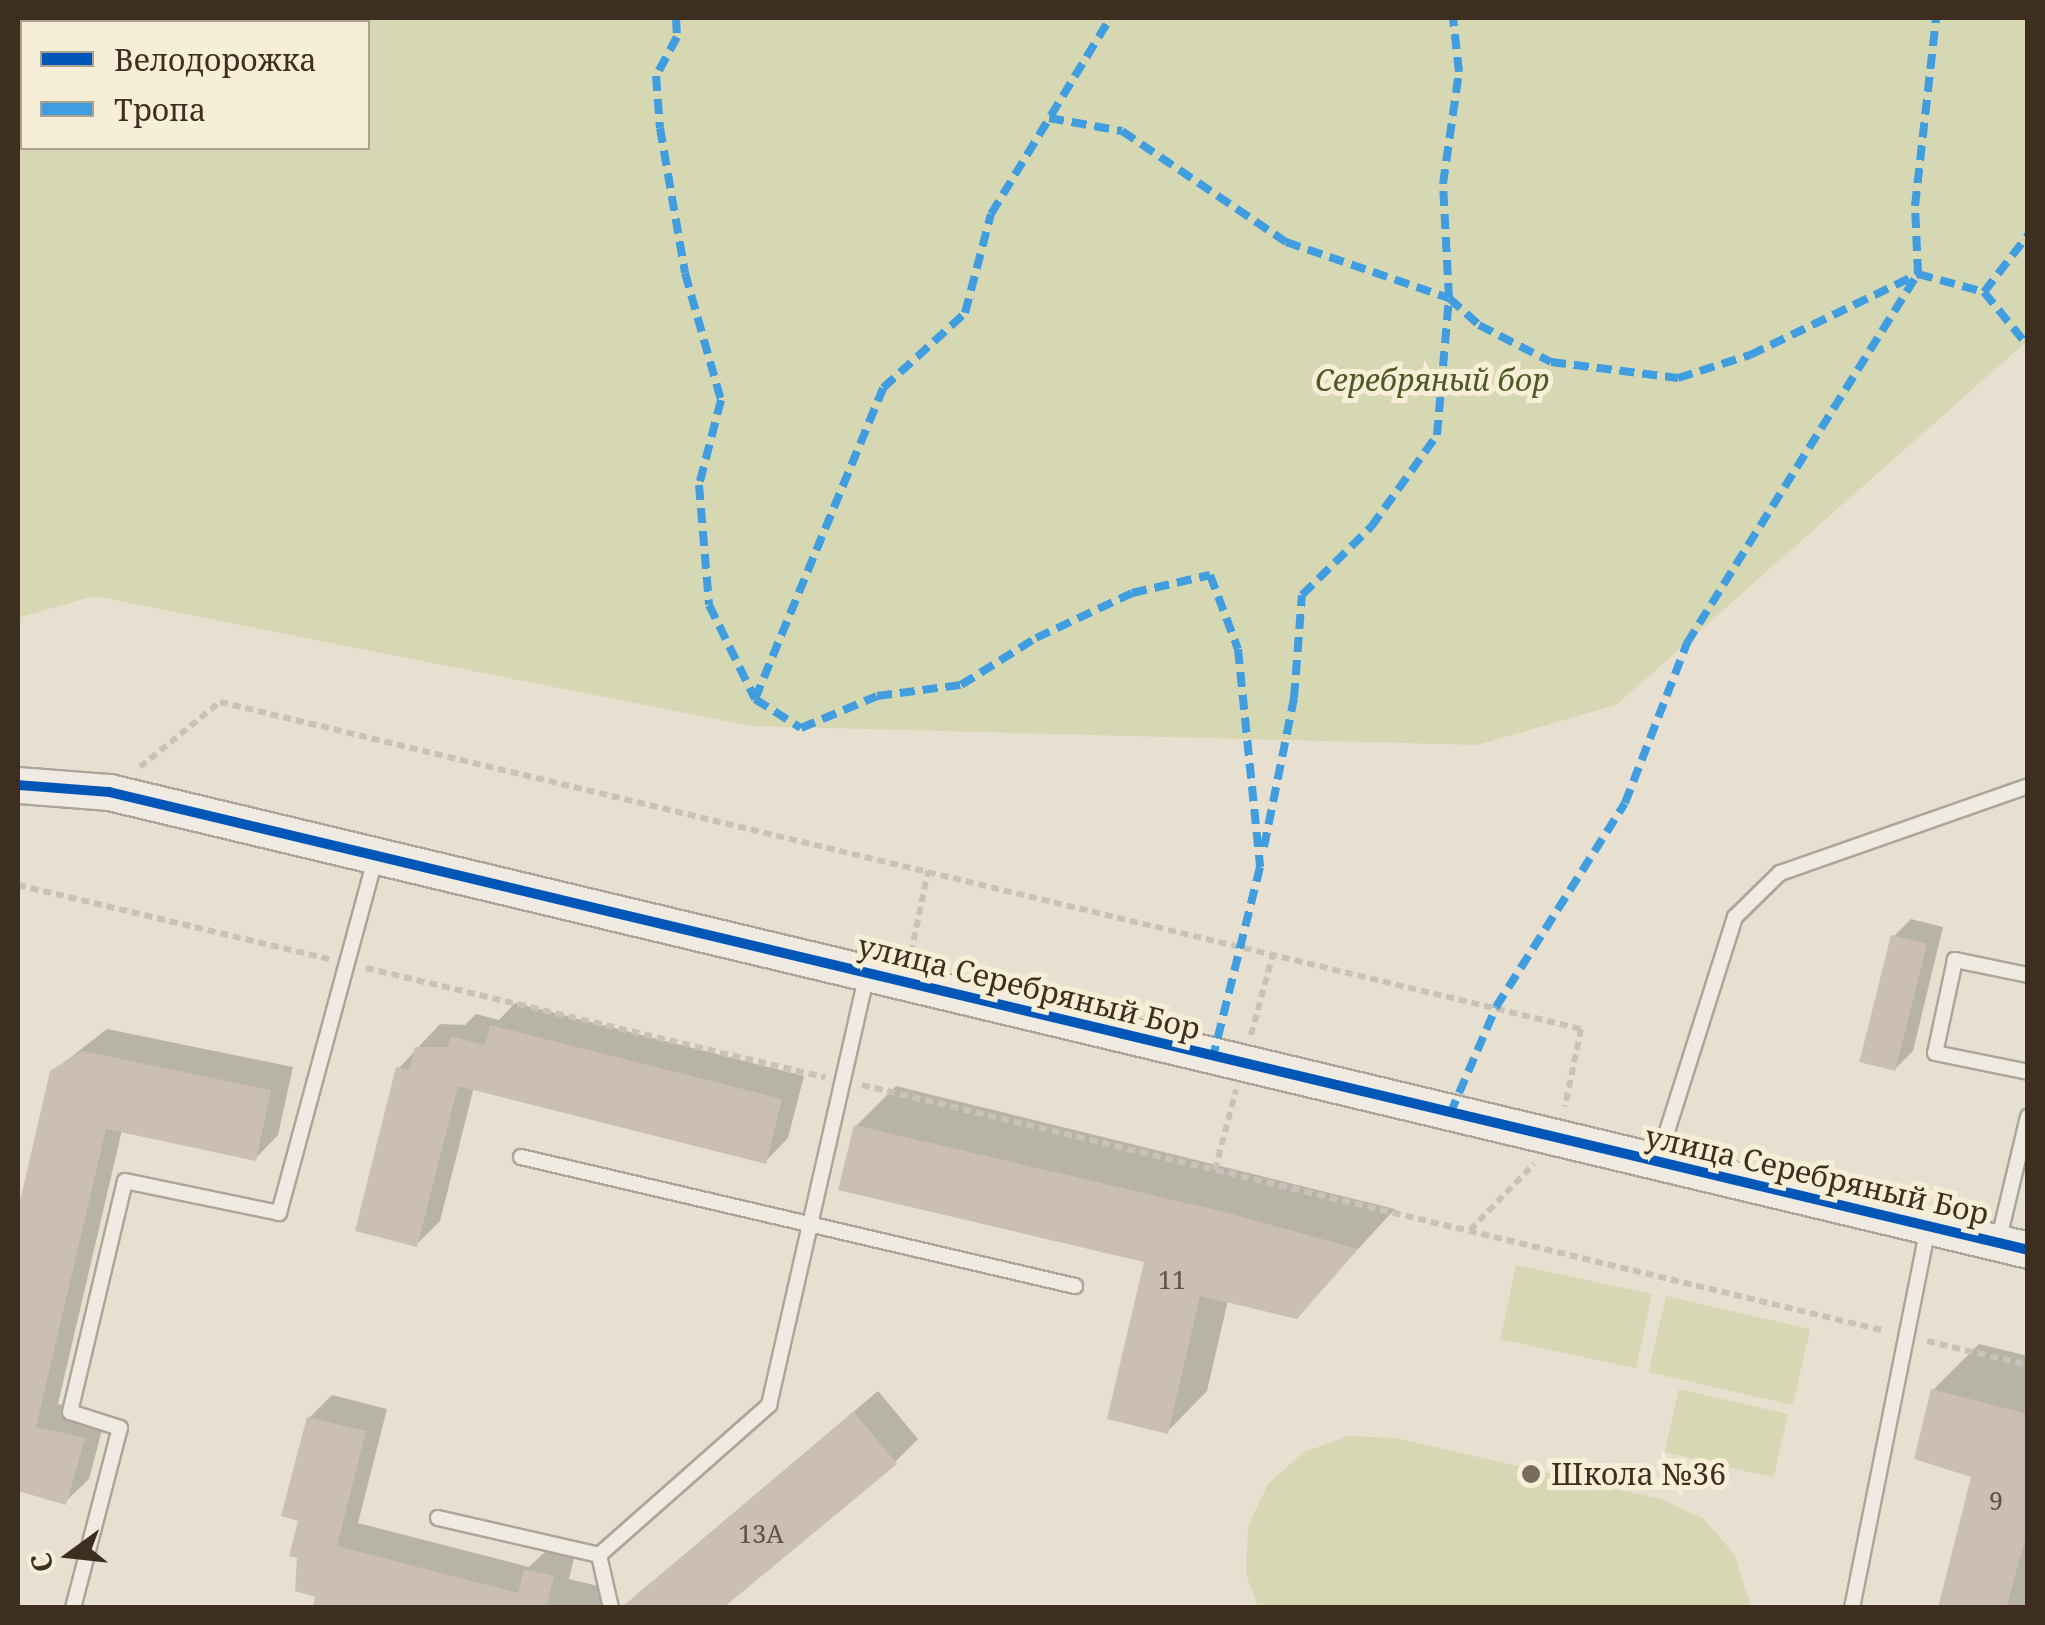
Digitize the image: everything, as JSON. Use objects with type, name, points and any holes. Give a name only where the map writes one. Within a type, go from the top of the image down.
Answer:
[{"type":"street","name":"улица Серебряный Бор","points":[[18,785],[109,792],[2013,1246]]},
{"type":"lane","points":[[1657,1164],[1735,917],[1780,873],[2028,786]]},
{"type":"lane","points":[[72,1608],[120,1428],[70,1412],[124,1181],[278,1213],[376,856]]},
{"type":"lane","points":[[2028,975],[1954,960],[1936,1053],[2028,1072]]},
{"type":"lane","points":[[599,1555],[769,1404],[867,974]]},
{"type":"lane","points":[[2013,1246],[2028,1117]]},
{"type":"lane","points":[[521,1157],[1075,1286]]},
{"type":"lane","points":[[1852,1608],[1928,1228]]},
{"type":"lane","points":[[438,1518],[599,1555]]},
{"type":"lane","points":[[599,1555],[612,1608]]},
{"type":"path","points":[[109,792],[220,702],[1581,1029],[1557,1140],[1470,1232]]},
{"type":"path","points":[[904,982],[928,870]]},
{"type":"path","points":[[18,885],[2028,1365]]},
{"type":"green space","name":"Серебряный бор","points":[[18,18],[2027,18],[2027,341],[1616,705],[1477,745],[751,726],[94,596],[18,618]]},
{"type":"green space","points":[[1516,1265],[1652,1294],[1636,1368],[1500,1339]]},
{"type":"green space","points":[[1666,1296],[1810,1329],[1793,1405],[1648,1372]]},
{"type":"green space","points":[[1679,1389],[1788,1414],[1774,1478],[1664,1452]]},
{"type":"green space","points":[[1349,1436],[1396,1438],[1661,1499],[1704,1519],[1735,1555],[1751,1607],[1258,1607],[1246,1574],[1248,1527],[1268,1484],[1304,1452]]},
{"type":"building","points":[[1891,935],[1927,944],[1895,1071],[1859,1062]]},
{"type":"building","points":[[490,1025],[782,1099],[766,1164],[458,1086],[417,1247],[355,1231],[396,1067],[409,1070],[415,1047],[448,1047],[451,1036],[485,1045]]},
{"type":"building","points":[[82,1051],[271,1090],[256,1161],[106,1129],[36,1427],[85,1438],[66,1505],[18,1491],[18,1210],[50,1071]]},
{"type":"building","points":[[854,1125],[1220,1211],[1358,1249],[1297,1319],[1200,1296],[1168,1434],[1107,1419],[1144,1262],[838,1190]]},
{"type":"building","points":[[1931,1389],[2028,1414],[2028,1530],[2006,1608],[1938,1608],[1971,1477],[1914,1459]]},
{"type":"building","points":[[854,1412],[897,1464],[723,1608],[621,1608]]},
{"type":"building","points":[[307,1417],[366,1431],[337,1546],[518,1593],[524,1569],[554,1576],[546,1608],[313,1608],[315,1597],[295,1591],[297,1558],[289,1556],[298,1521],[281,1516]]},
{"type":"marked path","points":[[676,18],[677,37],[656,76],[660,128],[685,273],[721,400],[699,485],[709,605],[755,699],[801,728],[877,696],[961,685],[1036,638],[1132,593],[1210,575],[1238,649],[1260,867],[1213,1057]]},
{"type":"marked path","points":[[755,699],[883,388],[965,313],[991,214],[1110,18]]},
{"type":"marked path","points":[[1264,847],[1294,698],[1302,595],[1371,527],[1437,435],[1449,298],[1443,184],[1459,72],[1453,18]]},
{"type":"marked path","points":[[1049,118],[1122,131],[1286,242],[1449,298],[1479,325],[1551,362],[1678,378],[1750,355],[1918,274],[1915,206],[1936,18]]},
{"type":"marked path","points":[[1984,292],[2028,235]]},
{"type":"marked path","points":[[1450,1114],[1496,1007],[1625,803],[1687,643],[1918,274],[1984,292],[2028,346]]},
{"type":"cycle path","points":[[18,785],[109,792],[2028,1250]]},
{"type":"place","name":"Школа №36","points":[[1531,1474]]}]
